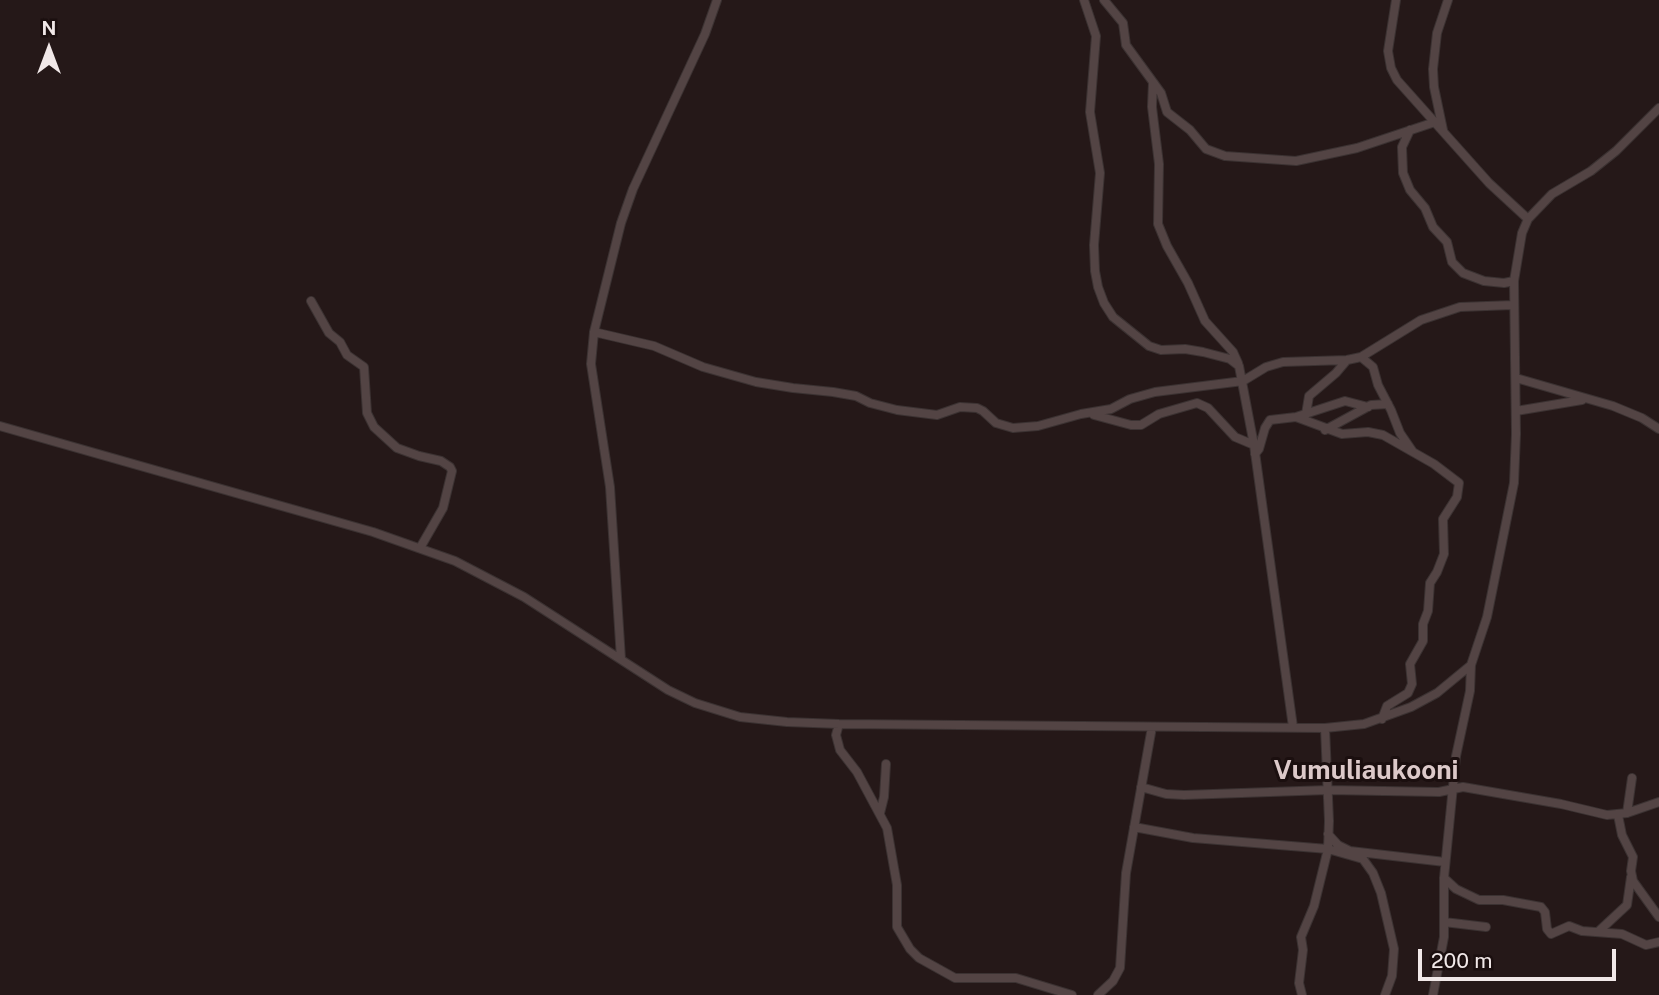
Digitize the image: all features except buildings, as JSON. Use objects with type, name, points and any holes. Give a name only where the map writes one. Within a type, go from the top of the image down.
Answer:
[{"type":"street","points":[[621,659],[610,487],[591,364],[594,332],[621,223],[633,189],[705,34],[717,0]]},
{"type":"street","points":[[1084,0],[1096,36],[1090,112],[1100,183],[1094,259],[1098,287],[1104,303],[1113,317],[1149,346],[1161,350],[1185,349],[1203,352],[1238,363]]},
{"type":"street","points":[[1104,0],[1123,23],[1127,47],[1161,93],[1167,112],[1206,149],[1226,156],[1296,161],[1357,148],[1434,122]]},
{"type":"street","points":[[1395,0],[1388,41],[1391,68],[1408,93],[1489,183],[1528,219]]},
{"type":"street","points":[[1444,132],[1434,87],[1433,69],[1437,33],[1448,0]]},
{"type":"street","points":[[1153,82],[1152,107],[1159,163],[1158,224],[1205,321],[1233,352],[1243,381],[1293,727]]},
{"type":"street","points":[[1433,995],[1441,956],[1445,862],[1459,737],[1470,691],[1471,666],[1487,617],[1514,483],[1516,378],[1513,305],[1518,246],[1528,219],[1552,194],[1591,171],[1616,151],[1659,108]]},
{"type":"street","points":[[1410,130],[1402,147],[1403,173],[1410,190],[1425,208],[1430,223],[1447,242],[1452,262],[1458,269],[1474,278],[1494,283],[1514,281]]},
{"type":"street","points":[[311,301],[329,333],[340,342],[347,355],[364,367],[367,413],[374,427],[384,438],[407,453],[441,461],[452,471],[443,508],[420,548]]},
{"type":"street","points":[[594,332],[662,348],[720,373],[793,388],[856,396],[870,403],[897,410],[937,415],[960,407],[977,408],[996,424],[1013,428],[1038,426],[1111,409],[1130,399],[1155,392],[1243,381],[1266,367],[1283,362],[1361,357],[1420,320],[1460,307],[1513,305]]},
{"type":"street","points":[[1361,357],[1373,367],[1378,385],[1400,433],[1415,454]]},
{"type":"street","points":[[1306,414],[1309,396],[1347,360]]},
{"type":"street","points":[[1516,378],[1549,385],[1622,409],[1659,429]]},
{"type":"street","points":[[1516,411],[1585,399]]},
{"type":"street","points":[[1255,454],[1270,420],[1296,417],[1345,401],[1368,407]]},
{"type":"street","points":[[1081,414],[1141,425],[1159,414],[1197,403],[1208,408],[1235,437],[1254,444]]},
{"type":"street","points":[[1325,430],[1368,407],[1388,404]]},
{"type":"street","points":[[1296,417],[1325,430],[1354,435],[1376,432],[1452,476],[1460,486],[1457,497],[1443,519],[1444,554],[1430,583],[1428,611],[1422,628],[1423,641],[1410,664],[1412,684],[1408,693],[1387,706],[1381,719]]},
{"type":"street","points":[[0,426],[373,532],[420,548],[490,577],[681,697],[723,713],[765,721],[1152,727],[1353,726],[1381,719],[1437,693],[1471,666]]},
{"type":"street","points":[[839,724],[836,734],[839,750],[857,772],[887,828],[897,885],[897,928],[910,949],[919,958],[955,978],[1016,978],[1072,995]]},
{"type":"street","points":[[1098,995],[1113,981],[1120,968],[1125,886],[1152,727]]},
{"type":"street","points":[[1303,995],[1299,983],[1303,950],[1301,937],[1314,906],[1328,849],[1325,727]]},
{"type":"street","points":[[880,813],[886,764]]},
{"type":"street","points":[[1600,931],[1628,905],[1633,857],[1622,835],[1622,814],[1632,778]]},
{"type":"street","points":[[1142,787],[1166,794],[1184,795],[1328,790],[1439,793],[1463,787],[1573,806],[1607,815],[1622,814],[1659,802]]},
{"type":"street","points":[[1134,827],[1193,838],[1328,849],[1363,859],[1377,882],[1389,919],[1394,948],[1392,976],[1385,995]]},
{"type":"street","points":[[1328,834],[1338,845],[1350,851],[1445,862]]},
{"type":"street","points":[[1631,876],[1637,889],[1659,917]]},
{"type":"street","points":[[1444,878],[1456,889],[1479,900],[1503,900],[1541,907],[1551,934],[1566,927],[1582,932],[1622,934],[1646,945],[1659,942]]},
{"type":"street","points":[[1444,922],[1486,927]]},
{"type":"district","name":"Vumuliaukooni","points":[[1366,771]]}]
